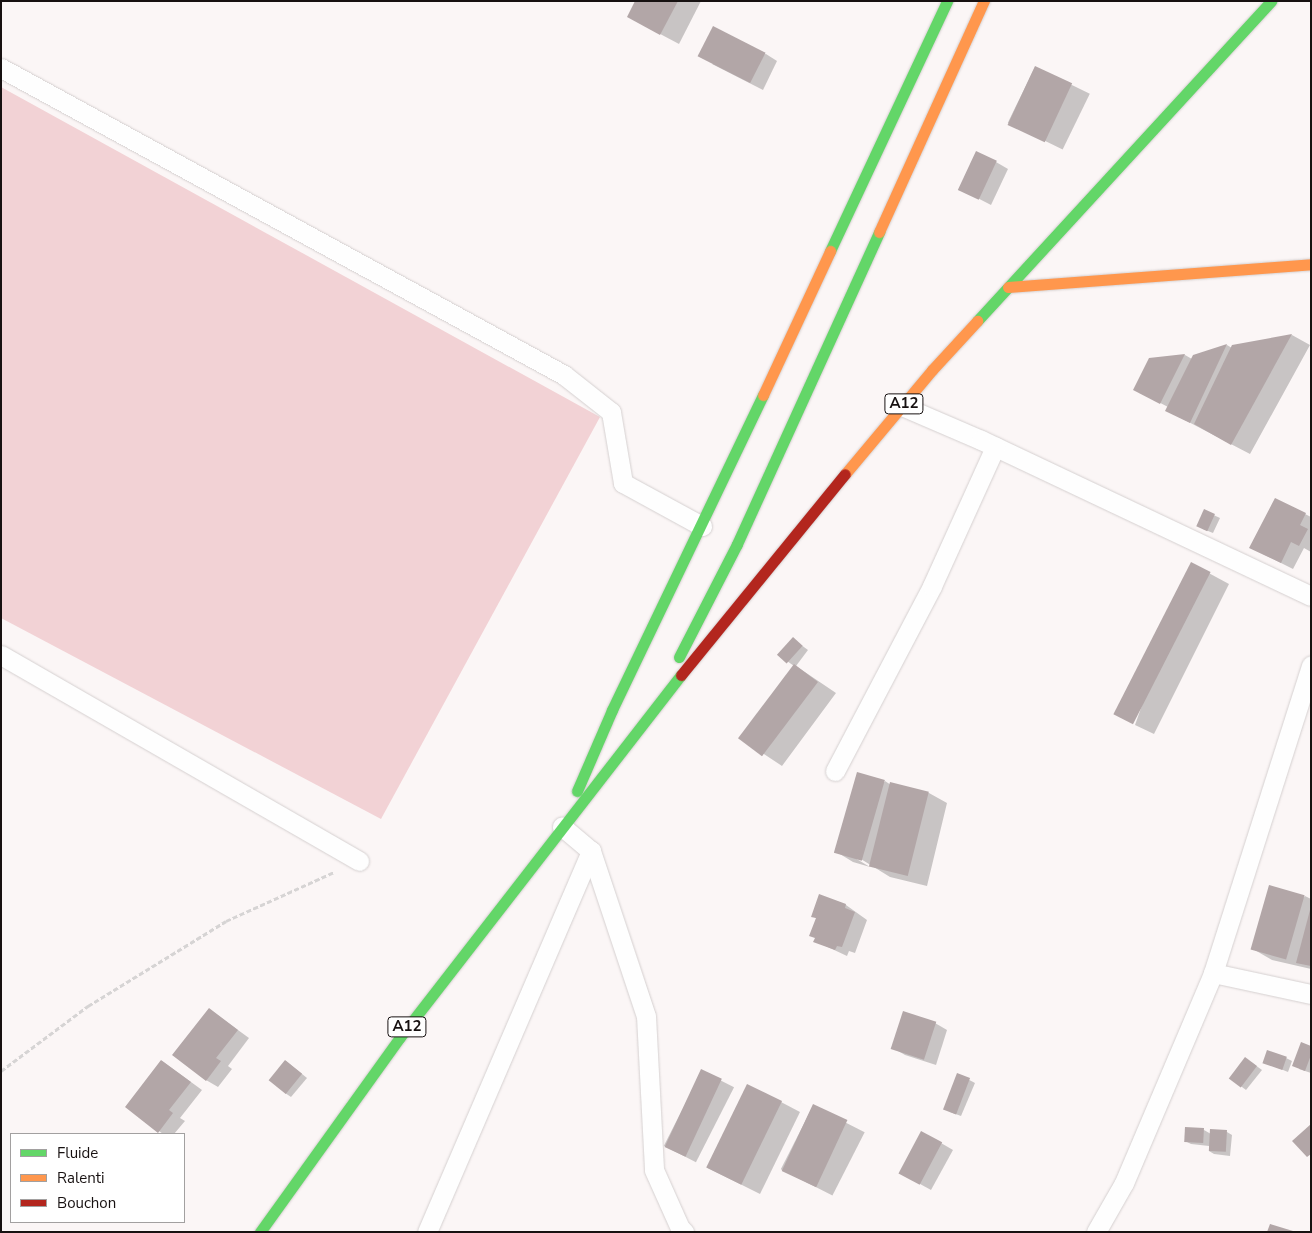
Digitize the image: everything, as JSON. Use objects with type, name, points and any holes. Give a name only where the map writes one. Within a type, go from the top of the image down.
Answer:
[{"type":"main road","points":[[562,827],[612,710],[706,528],[947,1]]},
{"type":"main road","points":[[643,722],[696,628],[736,544],[984,1]]},
{"type":"main road","name":"A12","points":[[260,1232],[400,1037],[643,722],[775,558],[902,406],[1008,287],[1271,1]]},
{"type":"main road","points":[[1008,287],[1311,264]]},
{"type":"main road","points":[[762,559],[775,558]]},
{"type":"street","points":[[1,68],[564,374],[611,412],[623,483],[706,528]]},
{"type":"street","points":[[902,406],[995,447],[1311,596]]},
{"type":"street","points":[[835,771],[932,586],[995,447]]},
{"type":"street","points":[[1,655],[359,860]]},
{"type":"street","points":[[1096,1232],[1124,1183],[1213,973],[1311,665]]},
{"type":"street","points":[[562,827],[591,851],[646,1016],[654,1170],[680,1228],[684,1232]]},
{"type":"street","points":[[427,1232],[591,851]]},
{"type":"street","points":[[1213,973],[1311,994]]},
{"type":"path","points":[[1,1071],[88,1006],[226,921],[359,860]]},
{"type":"shaded area","points":[[1,87],[600,417],[381,819],[1,618]]},
{"type":"building","points":[[635,1],[678,1],[660,35],[627,17]]},
{"type":"building","points":[[713,26],[766,53],[750,83],[698,56]]},
{"type":"building","points":[[1035,66],[1072,83],[1045,142],[1008,125]]},
{"type":"building","points":[[976,151],[997,161],[979,200],[958,190]]},
{"type":"building","points":[[1292,334],[1231,445],[1194,424],[1232,345]]},
{"type":"building","points":[[1227,344],[1190,423],[1165,411],[1193,355]]},
{"type":"building","points":[[1185,354],[1160,404],[1133,390],[1149,358]]},
{"type":"building","points":[[1275,498],[1306,513],[1300,525],[1308,529],[1299,546],[1291,542],[1281,563],[1249,548]]},
{"type":"building","points":[[1204,509],[1215,514],[1207,531],[1196,526]]},
{"type":"building","points":[[1191,562],[1211,572],[1133,724],[1113,714]]},
{"type":"building","points":[[793,637],[803,646],[787,664],[777,655]]},
{"type":"building","points":[[794,664],[818,682],[762,756],[738,738]]},
{"type":"building","points":[[857,772],[885,780],[862,861],[834,853]]},
{"type":"building","points":[[890,782],[929,792],[908,876],[869,866]]},
{"type":"building","points":[[1269,885],[1305,895],[1286,960],[1251,949]]},
{"type":"building","points":[[819,894],[846,904],[845,908],[855,912],[842,947],[837,946],[835,950],[813,942],[815,938],[809,936],[816,918],[811,917]]},
{"type":"building","points":[[1311,910],[1311,966],[1296,963]]},
{"type":"building","points":[[209,1008],[238,1030],[216,1058],[221,1061],[206,1081],[172,1055]]},
{"type":"building","points":[[903,1011],[936,1022],[924,1060],[891,1049]]},
{"type":"building","points":[[1301,1042],[1311,1046],[1311,1055],[1305,1071],[1292,1066]]},
{"type":"building","points":[[1267,1050],[1287,1057],[1282,1070],[1262,1063]]},
{"type":"building","points":[[1245,1057],[1257,1066],[1241,1088],[1229,1079]]},
{"type":"building","points":[[161,1060],[191,1082],[169,1110],[173,1113],[158,1133],[125,1107]]},
{"type":"building","points":[[285,1060],[302,1074],[286,1094],[269,1080]]},
{"type":"building","points":[[701,1069],[722,1079],[685,1157],[665,1147]]},
{"type":"building","points":[[957,1073],[970,1078],[956,1114],[943,1109]]},
{"type":"building","points":[[747,1084],[782,1101],[741,1185],[706,1168]]},
{"type":"building","points":[[813,1104],[847,1120],[816,1187],[782,1171]]},
{"type":"building","points":[[1311,1124],[1311,1154],[1307,1157],[1292,1141]]},
{"type":"building","points":[[1185,1127],[1204,1128],[1203,1143],[1184,1142]]},
{"type":"building","points":[[1210,1129],[1227,1130],[1226,1152],[1209,1151]]},
{"type":"building","points":[[921,1131],[942,1142],[920,1185],[898,1173]]},
{"type":"building","points":[[1270,1224],[1293,1231],[1267,1232]]},
{"type":"traffic: fast","points":[[830,251],[947,1]]},
{"type":"traffic: fast","points":[[977,321],[1271,1]]},
{"type":"traffic: fast","points":[[679,657],[737,544],[879,232]]},
{"type":"traffic: fast","points":[[577,791],[612,710],[763,395]]},
{"type":"traffic: fast","points":[[260,1232],[400,1037],[681,675]]},
{"type":"traffic: slow","points":[[879,232],[984,1]]},
{"type":"traffic: slow","points":[[763,395],[830,251]]},
{"type":"traffic: slow","points":[[1008,287],[1311,264]]},
{"type":"traffic: slow","points":[[845,474],[932,370],[977,321]]},
{"type":"traffic: jam","points":[[681,675],[845,474]]}]
